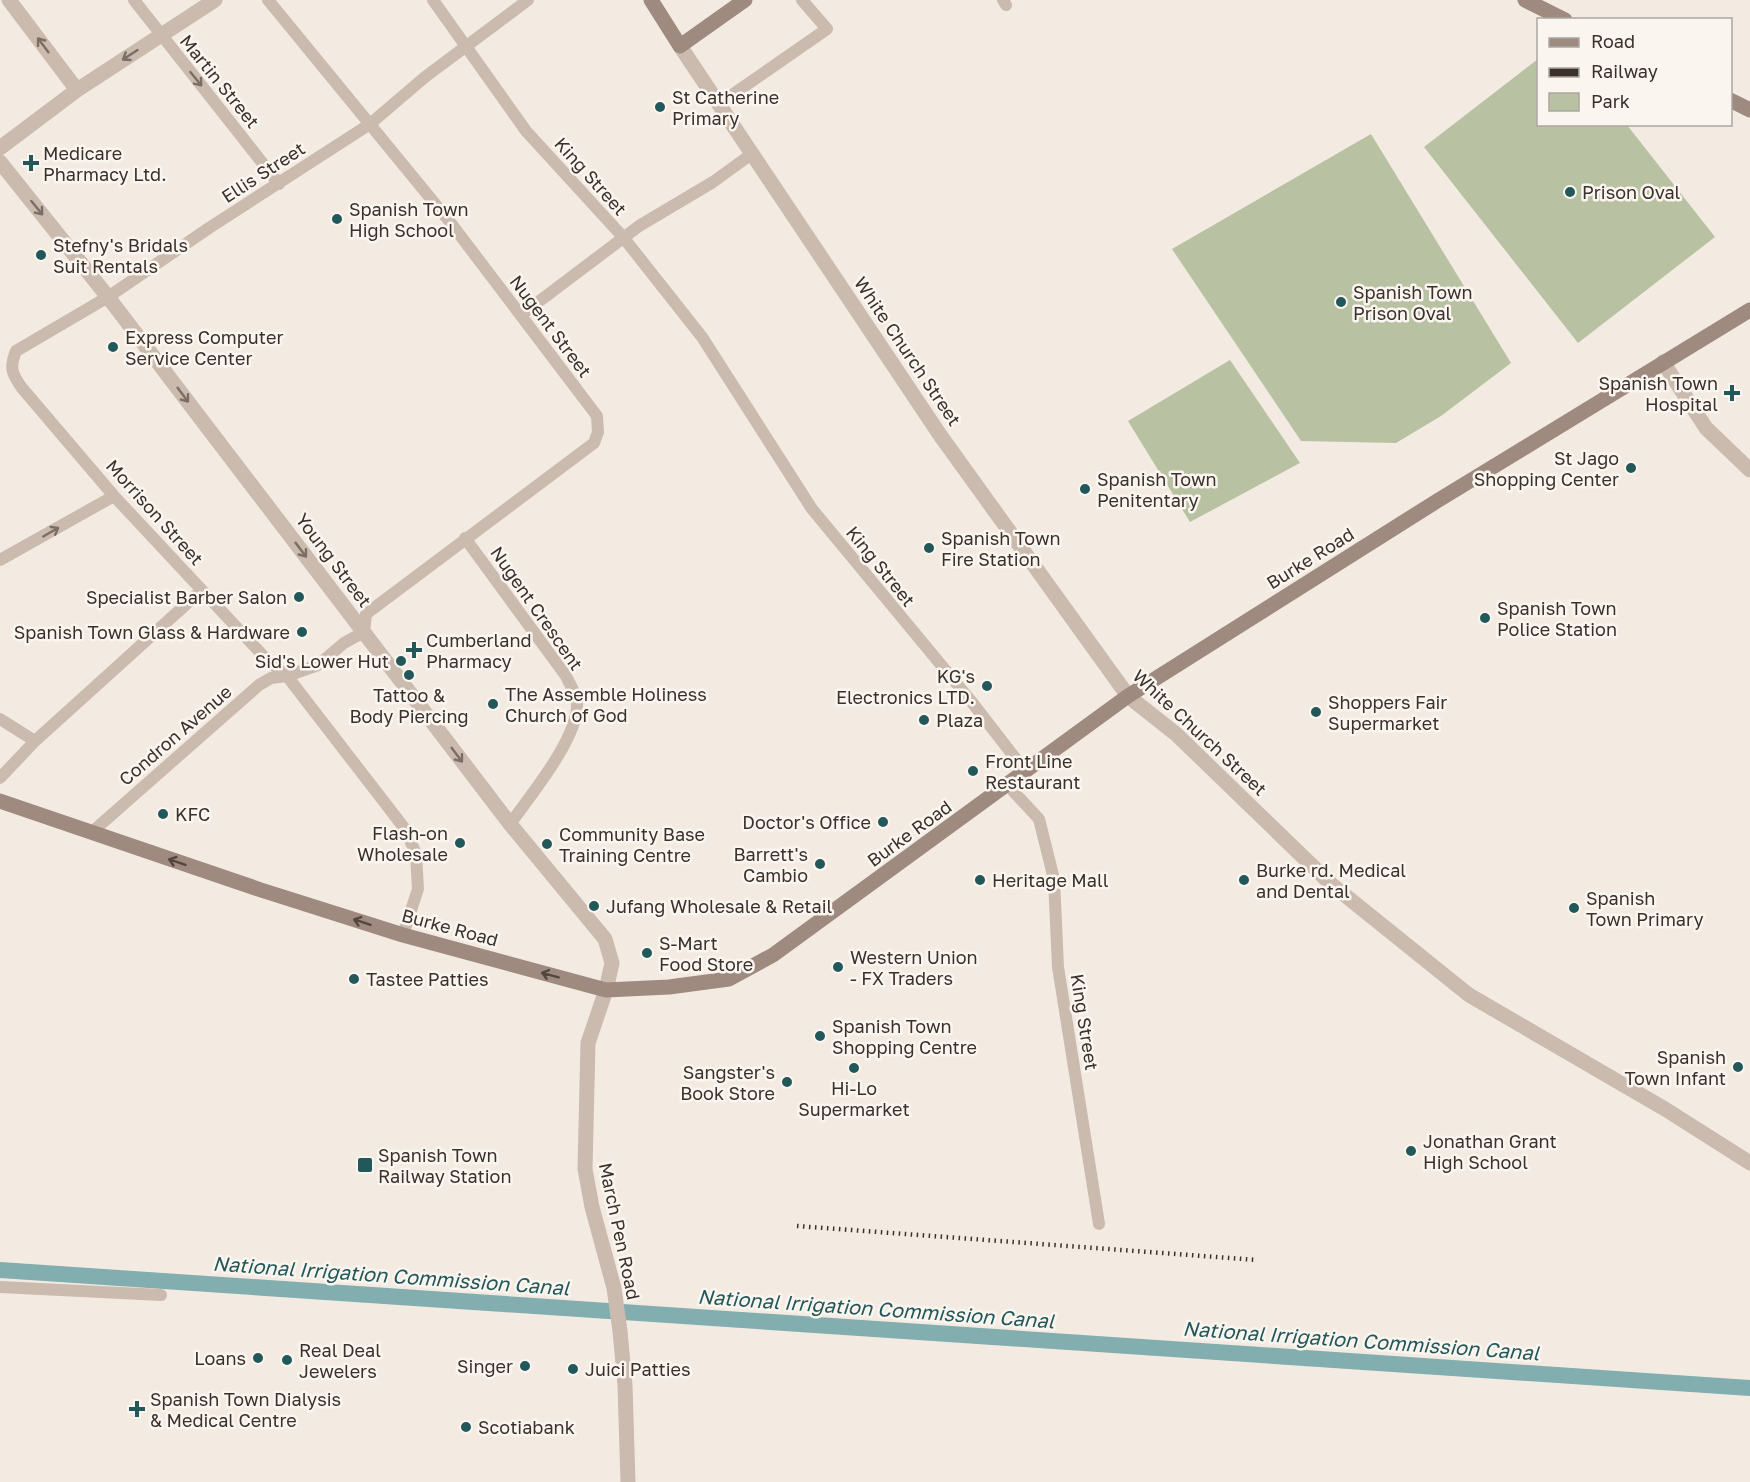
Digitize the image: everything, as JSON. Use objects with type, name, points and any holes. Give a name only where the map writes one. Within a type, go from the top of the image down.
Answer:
[{"type":"main road","name":"White Church Street","points":[[651,0],[680,46]]},
{"type":"main road","points":[[680,46],[746,0]]},
{"type":"main road","points":[[1525,0],[1561,18]]},
{"type":"main road","points":[[1732,101],[1750,110]]},
{"type":"main road","name":"Burke Road","points":[[0,801],[261,890],[403,935],[606,990],[669,987],[729,979],[773,955],[1128,696],[1750,310]]},
{"type":"street","points":[[9,0],[76,90]]},
{"type":"street","name":"Martin Street","points":[[134,0],[279,183]]},
{"type":"street","points":[[0,148],[76,90],[215,0]]},
{"type":"street","name":"Nugent Street","points":[[268,0],[450,222],[597,416],[598,432],[594,443],[366,614],[364,632]]},
{"type":"street","name":"King Street","points":[[433,0],[526,131],[623,237],[702,337],[812,509],[971,701],[1026,772],[1012,791],[1039,819],[1054,879],[1058,967],[1099,1224]]},
{"type":"street","name":"Ellis Street","points":[[11,362],[16,351],[108,297],[209,228],[370,124],[425,77],[528,0]]},
{"type":"street","points":[[719,104],[827,29],[802,0]]},
{"type":"street","name":"White Church Street","points":[[680,46],[940,435],[1128,696],[1176,734],[1331,884],[1469,995],[1665,1109],[1750,1163]]},
{"type":"street","points":[[521,315],[623,237],[713,182],[753,153]]},
{"type":"street","name":"Young Street","points":[[0,162],[108,297],[510,824],[605,939],[612,963],[606,990]]},
{"type":"street","name":"Morrison Street","points":[[11,362],[14,376],[22,388],[114,496],[269,662],[287,676],[405,829],[416,854],[418,889],[403,935]]},
{"type":"street","points":[[1663,362],[1706,428],[1750,470]]},
{"type":"street","points":[[0,560],[114,496]]},
{"type":"street","name":"Nugent Crescent","points":[[465,538],[566,676],[577,700],[575,721],[563,747],[510,824]]},
{"type":"street","points":[[0,778],[35,741],[202,590]]},
{"type":"street","points":[[287,676],[318,665],[344,644],[364,632]]},
{"type":"street","name":"Condron Avenue","points":[[92,832],[259,686],[271,678],[287,676]]},
{"type":"street","points":[[0,719],[35,741]]},
{"type":"street","name":"March Pen Road","points":[[606,990],[588,1043],[585,1169],[592,1207],[614,1288],[620,1331],[625,1385],[628,1482]]},
{"type":"street","points":[[0,1287],[161,1295]]},
{"type":"green space","name":"Prison Oval","points":[[1537,60],[1537,126],[1628,126],[1715,237],[1578,343],[1424,147]]},
{"type":"green space","name":"Spanish Town Prison Oval","points":[[1371,134],[1511,363],[1441,416],[1396,443],[1301,441],[1172,249]]},
{"type":"green space","points":[[1230,360],[1300,463],[1190,522],[1128,421]]},
{"type":"waterway","name":"National Irrigation Commission Canal","points":[[0,1270],[1750,1388]]},
{"type":"railway","points":[[797,1226],[1257,1260]]},
{"type":"place","name":"St Catherine Primary","points":[[660,107]]},
{"type":"place","name":"Medicare Pharmacy Ltd.","points":[[31,163]]},
{"type":"place","name":"Prison Oval","points":[[1570,192]]},
{"type":"place","name":"Spanish Town High School","points":[[337,219]]},
{"type":"place","name":"Stefny's Bridals Suit Rentals","points":[[41,255]]},
{"type":"place","name":"Spanish Town Prison Oval","points":[[1341,302]]},
{"type":"place","name":"Express Computer Service Center","points":[[113,347]]},
{"type":"place","name":"Spanish Town Hospital","points":[[1732,393]]},
{"type":"place","name":"St Jago Shopping Center","points":[[1631,468]]},
{"type":"place","name":"Spanish Town Penitentary","points":[[1085,489]]},
{"type":"place","name":"Spanish Town Fire Station","points":[[929,548]]},
{"type":"place","name":"Specialist Barber Salon","points":[[299,597]]},
{"type":"place","name":"Spanish Town Police Station","points":[[1485,618]]},
{"type":"place","name":"Spanish Town Glass & Hardware","points":[[302,632]]},
{"type":"place","name":"Cumberland Pharmacy","points":[[414,650]]},
{"type":"place","name":"Sid's Lower Hut","points":[[401,661]]},
{"type":"place","name":"Tattoo & Body Piercing","points":[[409,675]]},
{"type":"place","name":"KG's Electronics LTD.","points":[[987,686]]},
{"type":"place","name":"The Assemble Holiness Church of God","points":[[493,704]]},
{"type":"place","name":"Shoppers Fair Supermarket","points":[[1316,712]]},
{"type":"place","name":"Plaza","points":[[924,720]]},
{"type":"place","name":"Front Line Restaurant","points":[[973,771]]},
{"type":"place","name":"KFC","points":[[163,814]]},
{"type":"place","name":"Doctor's Office","points":[[883,822]]},
{"type":"place","name":"Flash-on Wholesale","points":[[460,843]]},
{"type":"place","name":"Community Base Training Centre","points":[[547,844]]},
{"type":"place","name":"Barrett's Cambio","points":[[820,864]]},
{"type":"place","name":"Heritage Mall","points":[[980,880]]},
{"type":"place","name":"Burke rd. Medical and Dental","points":[[1244,880]]},
{"type":"place","name":"Jufang Wholesale & Retail","points":[[594,906]]},
{"type":"place","name":"Spanish Town Primary","points":[[1574,908]]},
{"type":"place","name":"S-Mart Food Store","points":[[647,953]]},
{"type":"place","name":"Western Union - FX Traders","points":[[838,967]]},
{"type":"place","name":"Tastee Patties","points":[[354,979]]},
{"type":"place","name":"Spanish Town Shopping Centre","points":[[820,1036]]},
{"type":"place","name":"Spanish Town Infant","points":[[1738,1067]]},
{"type":"place","name":"Hi-Lo Supermarket","points":[[854,1068]]},
{"type":"place","name":"Sangster's Book Store","points":[[787,1082]]},
{"type":"place","name":"Jonathan Grant High School","points":[[1411,1151]]},
{"type":"place","name":"Spanish Town Railway Station","points":[[365,1165]]},
{"type":"place","name":"Loans","points":[[258,1358]]},
{"type":"place","name":"Real Deal Jewelers","points":[[287,1360]]},
{"type":"place","name":"Singer","points":[[525,1366]]},
{"type":"place","name":"Juici Patties","points":[[573,1369]]},
{"type":"place","name":"Spanish Town Dialysis & Medical Centre","points":[[137,1409]]},
{"type":"place","name":"Scotiabank","points":[[466,1427]]}]
